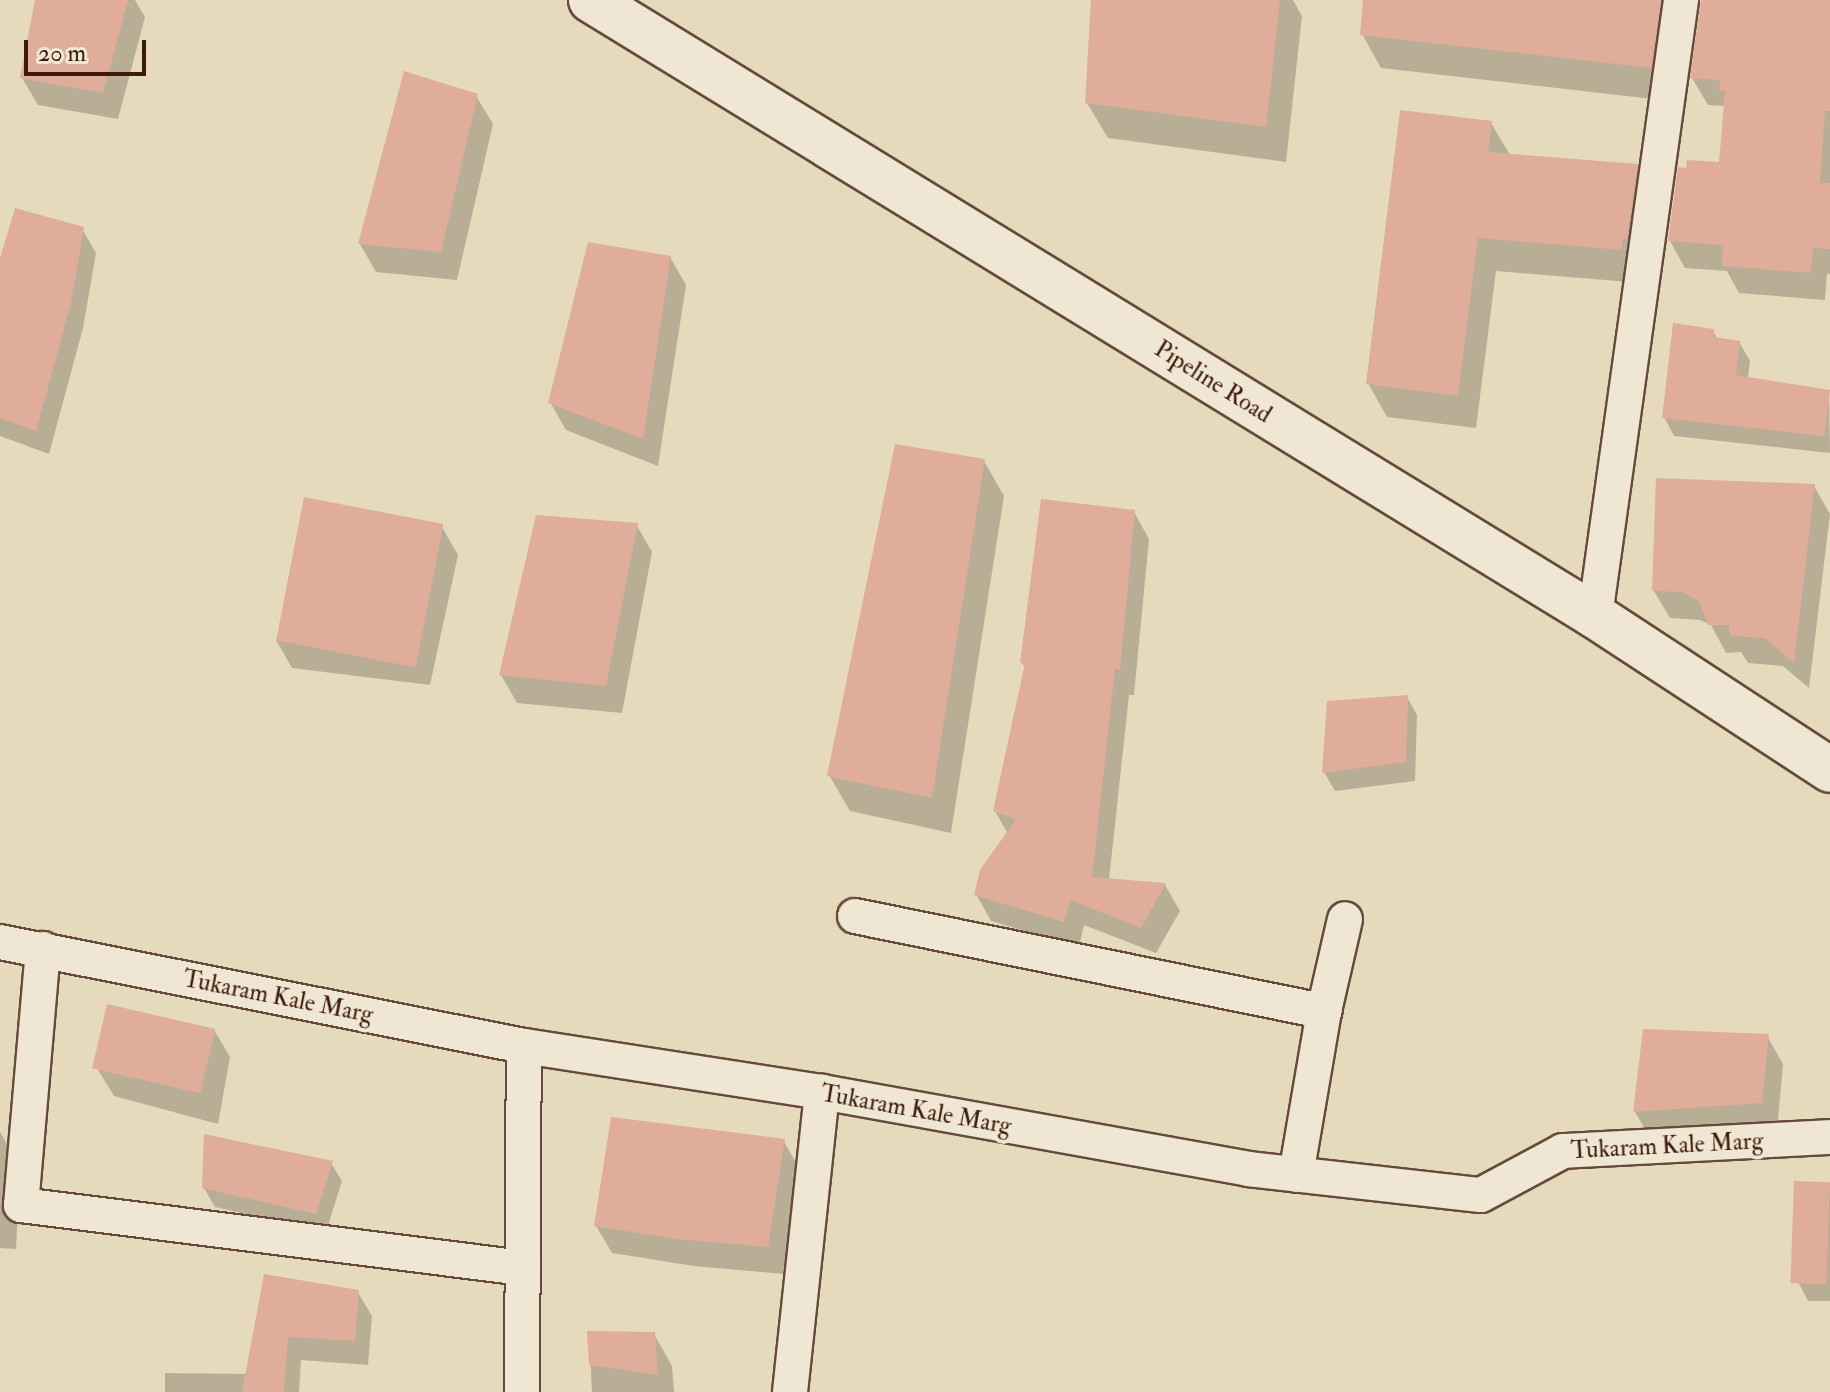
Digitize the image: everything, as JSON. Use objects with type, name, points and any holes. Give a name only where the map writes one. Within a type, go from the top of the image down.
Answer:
[{"type":"street","name":"Pipeline Road","points":[[591,0],[1595,616],[1830,770]]},
{"type":"street","points":[[1595,616],[1681,0]]},
{"type":"street","points":[[855,916],[1324,1011]]},
{"type":"street","points":[[1296,1175],[1324,1011],[1345,919]]},
{"type":"street","name":"Tukaram Kale Marg","points":[[0,942],[524,1046],[822,1092],[1248,1169],[1481,1195],[1563,1151],[1830,1137]]},
{"type":"street","points":[[43,949],[21,1205],[523,1268]]},
{"type":"street","points":[[522,1392],[524,1046]]},
{"type":"street","points":[[790,1392],[822,1092]]},
{"type":"building","points":[[35,0],[128,0],[103,93],[20,78]]},
{"type":"building","points":[[1091,0],[1280,0],[1266,127],[1085,103]]},
{"type":"building","points":[[1363,0],[1661,0],[1651,68],[1360,35]]},
{"type":"building","points":[[1701,0],[1830,0],[1830,111],[1825,111],[1820,183],[1830,183],[1830,249],[1813,248],[1811,273],[1722,266],[1723,245],[1668,241],[1678,167],[1686,168],[1687,160],[1719,162],[1725,91],[1719,91],[1720,80],[1690,78]]},
{"type":"building","points":[[404,71],[478,94],[441,252],[358,244]]},
{"type":"building","points":[[1400,110],[1492,121],[1488,152],[1638,164],[1627,239],[1623,238],[1622,250],[1478,238],[1458,396],[1366,384]]},
{"type":"building","points":[[15,208],[84,227],[71,303],[36,431],[0,418],[0,258]]},
{"type":"building","points":[[588,242],[671,256],[643,439],[548,403]]},
{"type":"building","points":[[1673,323],[1714,329],[1714,337],[1740,341],[1736,375],[1830,390],[1824,436],[1662,418]]},
{"type":"building","points":[[895,444],[985,459],[932,798],[827,776]]},
{"type":"building","points":[[1656,478],[1815,484],[1794,663],[1765,638],[1730,636],[1729,625],[1708,625],[1699,601],[1682,592],[1652,591]]},
{"type":"building","points":[[304,497],[443,524],[416,667],[276,640]]},
{"type":"building","points":[[1041,499],[1135,510],[1120,670],[1115,669],[1092,877],[1166,883],[1141,928],[1070,900],[1064,922],[974,895],[980,870],[1016,819],[993,811],[1025,663],[1020,663]]},
{"type":"building","points":[[536,515],[638,523],[606,686],[499,675]]},
{"type":"building","points":[[1408,695],[1406,762],[1322,773],[1327,701]]},
{"type":"building","points":[[107,1004],[215,1029],[200,1093],[92,1068]]},
{"type":"building","points":[[1643,1029],[1769,1034],[1762,1103],[1633,1112]]},
{"type":"building","points":[[611,1117],[785,1139],[768,1247],[676,1239],[594,1226]]},
{"type":"building","points":[[204,1134],[333,1161],[316,1214],[202,1188]]},
{"type":"building","points":[[1794,1181],[1830,1182],[1826,1284],[1790,1283]]},
{"type":"building","points":[[264,1274],[359,1290],[355,1341],[288,1337],[284,1392],[242,1392]]},
{"type":"building","points":[[587,1331],[655,1332],[658,1375],[589,1365]]}]
